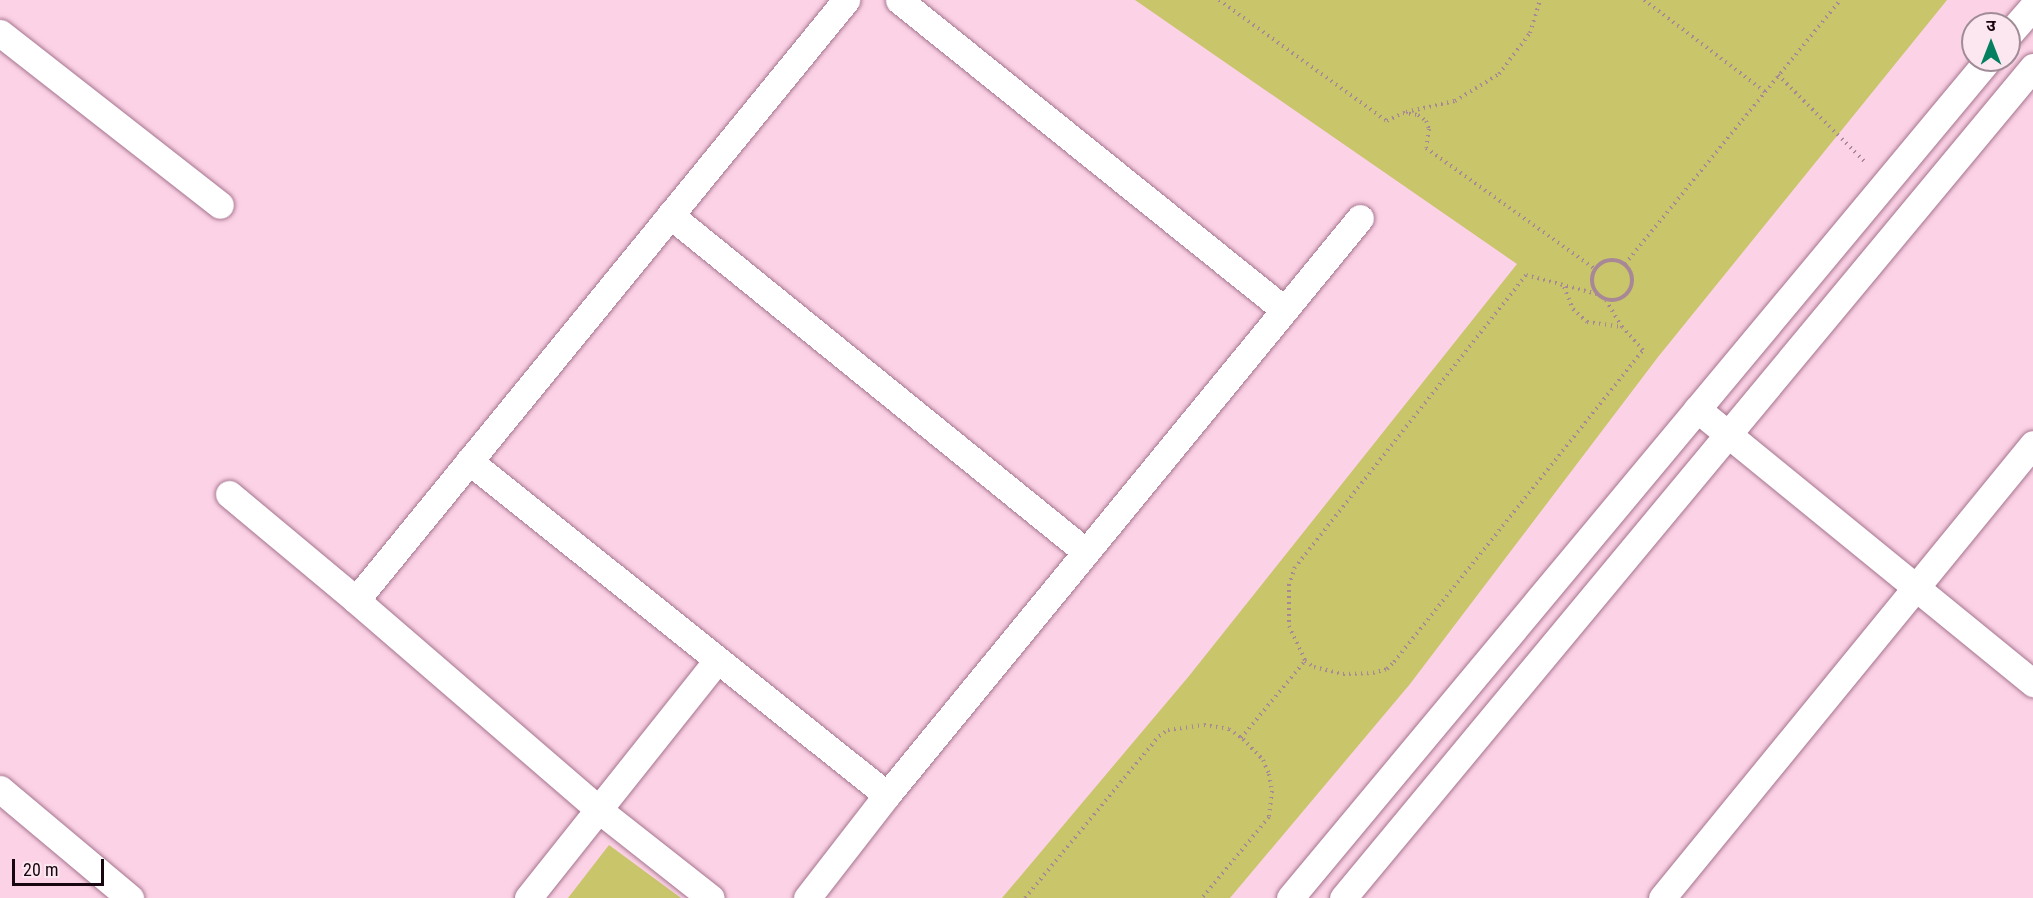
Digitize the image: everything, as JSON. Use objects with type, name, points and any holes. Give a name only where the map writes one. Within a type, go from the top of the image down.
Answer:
[{"type":"street","points":[[356,600],[846,0]]},
{"type":"street","points":[[899,0],[1284,309]]},
{"type":"street","points":[[2021,20],[2033,6]]},
{"type":"street","points":[[0,33],[220,205]]},
{"type":"street","points":[[1343,898],[2033,67]]},
{"type":"street","points":[[1290,898],[1978,72]]},
{"type":"street","points":[[670,215],[1086,552]]},
{"type":"street","points":[[807,898],[887,795],[1360,218]]},
{"type":"street","points":[[1697,409],[2033,683]]},
{"type":"street","points":[[1662,898],[2033,444]]},
{"type":"street","points":[[469,461],[887,795]]},
{"type":"street","points":[[229,494],[356,600],[598,810],[711,898]]},
{"type":"street","points":[[528,898],[717,660]]},
{"type":"street","points":[[0,789],[130,898]]},
{"type":"path","points":[[1219,0],[1387,121],[1403,113],[1455,101],[1499,74],[1530,33],[1540,0]]},
{"type":"path","points":[[1644,0],[1765,92]]},
{"type":"path","points":[[1625,264],[1840,0]]},
{"type":"path","points":[[1778,75],[1886,183]]},
{"type":"path","points":[[1403,113],[1412,113],[1426,121],[1429,135],[1426,148],[1595,269]]},
{"type":"path","points":[[1597,294],[1592,281],[1595,269],[1606,261],[1625,264],[1632,275],[1631,288],[1622,298],[1606,300]]},
{"type":"path","points":[[1526,275],[1597,294],[1606,300],[1622,327],[1643,350],[1394,662],[1387,669],[1373,673],[1343,674],[1314,667],[1305,661],[1289,626],[1289,584],[1295,567],[1526,275]]},
{"type":"path","points":[[1564,287],[1572,309],[1587,322],[1622,327]]},
{"type":"path","points":[[1241,738],[1305,661]]},
{"type":"path","points":[[1025,898],[1159,736],[1168,730],[1204,724],[1229,729],[1263,760],[1269,774],[1271,808],[1269,817],[1202,898]]},
{"type":"shaded area","points":[[1135,0],[1947,0],[1658,357],[1410,684],[1230,898],[1002,898],[1189,676],[1517,264]]},
{"type":"shaded area","points":[[609,845],[681,898],[568,898]]}]
